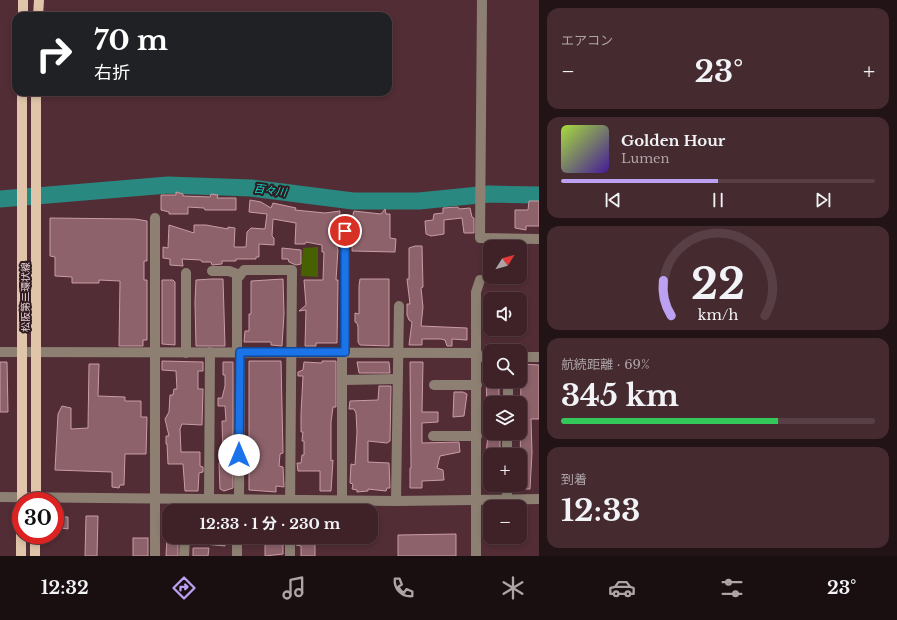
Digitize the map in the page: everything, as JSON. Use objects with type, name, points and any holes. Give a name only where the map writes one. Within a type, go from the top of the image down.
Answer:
[{"type":"main road","points":[[22,12],[23,0]]},
{"type":"main road","points":[[38,12],[39,0]]},
{"type":"main road","name":"松阪第二環状線","points":[[22,96],[22,492]]},
{"type":"main road","name":"松阪第二環状線","points":[[36,96],[36,492]]},
{"type":"main road","points":[[21,544],[21,556]]},
{"type":"main road","points":[[35,544],[35,556]]},
{"type":"street","points":[[482,0],[479,186],[480,237],[539,239]]},
{"type":"street","points":[[155,218],[155,556]]},
{"type":"street","points":[[342,499],[342,380],[345,231]]},
{"type":"street","points":[[238,504],[237,279],[244,270],[292,270],[290,504]]},
{"type":"street","points":[[212,271],[229,271],[240,275]]},
{"type":"street","points":[[186,273],[186,353]]},
{"type":"street","points":[[476,556],[476,292],[480,280]]},
{"type":"street","points":[[396,500],[397,353],[400,344],[399,306]]},
{"type":"street","points":[[0,352],[343,352],[483,356]]},
{"type":"street","points":[[209,499],[210,352]]},
{"type":"street","points":[[527,358],[539,357]]},
{"type":"street","points":[[342,380],[397,379]]},
{"type":"street","points":[[434,385],[477,385]]},
{"type":"street","points":[[433,436],[477,436]]},
{"type":"street","points":[[507,492],[507,499]]},
{"type":"street","points":[[0,497],[12,498]]},
{"type":"street","points":[[64,499],[539,499]]},
{"type":"street","points":[[185,499],[185,504]]},
{"type":"street","points":[[184,556],[185,544]]},
{"type":"street","points":[[237,544],[237,556]]},
{"type":"street","points":[[290,544],[290,556]]},
{"type":"green space","points":[[318,247],[318,277],[301,276],[303,248]]},
{"type":"building","points":[[176,192],[183,194],[183,196],[210,197],[211,194],[218,195],[217,198],[236,198],[236,210],[205,210],[204,208],[188,207],[188,214],[169,214],[169,212],[161,210],[161,195],[176,195]]},
{"type":"building","points":[[250,200],[261,202],[271,208],[273,203],[296,208],[295,210],[325,213],[340,211],[339,223],[334,234],[338,238],[336,280],[338,280],[337,343],[316,343],[316,346],[305,346],[306,310],[299,311],[306,305],[304,280],[323,280],[324,252],[322,252],[322,245],[306,242],[305,244],[295,244],[296,223],[273,219],[272,236],[274,238],[274,245],[259,244],[259,257],[256,257],[256,259],[236,259],[236,261],[222,261],[222,264],[212,265],[211,262],[202,262],[201,260],[182,259],[183,266],[170,265],[170,259],[163,258],[163,247],[168,248],[169,225],[194,233],[194,225],[206,225],[228,229],[228,227],[235,228],[234,247],[246,247],[247,232],[251,228],[265,229],[267,214],[249,212]]},
{"type":"building","points":[[529,201],[539,201],[539,226],[526,226],[526,230],[515,228],[515,210],[528,210]]},
{"type":"building","points":[[458,207],[459,209],[470,208],[472,217],[474,218],[474,233],[464,233],[462,218],[444,220],[444,234],[431,236],[426,234],[425,221],[433,220],[434,214],[443,213],[443,208]]},
{"type":"building","points":[[385,209],[386,214],[390,214],[390,238],[396,239],[395,252],[352,251],[354,211],[381,214]]},
{"type":"building","points":[[50,218],[135,219],[147,221],[147,261],[144,261],[144,280],[147,280],[147,340],[143,340],[143,346],[119,346],[120,281],[99,280],[99,283],[72,283],[72,277],[55,276],[55,257],[50,256]]},
{"type":"building","points":[[422,246],[423,287],[421,288],[423,307],[421,326],[467,328],[467,340],[452,339],[452,346],[447,346],[445,340],[422,339],[422,345],[409,345],[412,322],[409,320],[407,315],[407,304],[410,304],[407,279],[409,279],[409,248]]},
{"type":"building","points":[[282,248],[301,250],[301,264],[296,265],[289,262],[288,259],[282,259]]},
{"type":"building","points":[[223,279],[225,346],[196,346],[196,280]]},
{"type":"building","points":[[283,279],[284,314],[282,346],[271,345],[271,342],[244,342],[245,331],[249,331],[249,314],[251,314],[251,281]]},
{"type":"building","points":[[360,279],[389,279],[389,346],[360,345],[358,342],[358,327],[357,323],[355,322],[355,313],[359,314]]},
{"type":"building","points":[[162,280],[173,280],[175,282],[175,345],[162,344]]},
{"type":"building","points":[[162,361],[203,362],[203,371],[198,371],[198,389],[203,389],[202,425],[182,424],[180,429],[181,452],[200,452],[200,466],[203,467],[203,472],[199,473],[198,491],[185,491],[183,464],[168,464],[166,436],[169,436],[165,419],[169,412],[170,395],[173,395],[174,389],[177,389],[176,371],[162,370]]},
{"type":"building","points":[[249,361],[281,361],[283,453],[280,454],[279,466],[283,467],[284,487],[276,486],[276,492],[249,490]]},
{"type":"building","points":[[322,361],[336,361],[336,407],[333,407],[331,422],[331,461],[333,460],[331,491],[320,491],[320,471],[298,471],[297,463],[301,463],[302,455],[304,455],[304,441],[302,441],[303,432],[301,432],[303,376],[298,376],[298,372],[303,370],[304,362],[322,363]]},
{"type":"building","points":[[0,362],[7,362],[8,412],[0,412]]},
{"type":"building","points":[[223,362],[233,362],[233,488],[224,491],[220,489],[219,463],[222,463],[223,455],[222,421],[226,421],[225,406],[218,406],[218,398],[222,398],[225,386]]},
{"type":"building","points":[[357,362],[389,362],[390,373],[359,373]]},
{"type":"building","points":[[410,362],[423,362],[422,412],[438,412],[438,422],[422,423],[422,443],[459,442],[460,452],[440,456],[437,468],[443,470],[444,480],[422,481],[422,488],[410,488]]},
{"type":"building","points":[[89,364],[99,364],[98,396],[125,397],[125,401],[141,401],[141,417],[147,417],[146,454],[125,454],[124,485],[120,485],[119,488],[112,487],[112,472],[55,470],[58,414],[62,406],[71,408],[71,429],[88,428]]},
{"type":"building","points":[[527,364],[539,365],[539,419],[531,419],[532,453],[530,489],[527,489],[527,448],[520,448],[520,440],[527,440],[527,396],[521,396],[521,388],[527,388]]},
{"type":"building","points":[[379,386],[391,386],[390,441],[387,443],[368,441],[368,462],[389,463],[390,488],[387,488],[386,491],[368,489],[368,491],[357,492],[357,490],[352,489],[353,484],[350,483],[351,464],[355,465],[357,432],[356,413],[354,409],[349,409],[350,401],[378,400]]},
{"type":"building","points":[[486,388],[499,388],[499,396],[487,396]]},
{"type":"building","points":[[454,392],[463,392],[467,394],[464,416],[453,417]]},
{"type":"building","points":[[487,440],[500,440],[500,448],[487,448]]},
{"type":"building","points":[[86,516],[98,516],[97,556],[85,556]]},
{"type":"building","points":[[64,517],[68,517],[68,529],[64,528]]},
{"type":"building","points":[[456,534],[456,556],[398,556],[398,535]]},
{"type":"building","points":[[133,538],[148,538],[148,556],[133,556]]},
{"type":"building","points":[[167,544],[178,544],[178,556],[166,556]]},
{"type":"building","points":[[204,544],[225,544],[225,546]]},
{"type":"building","points":[[265,544],[283,544],[283,554],[265,556]]},
{"type":"building","points":[[315,544],[315,556],[301,556],[301,546],[296,545]]},
{"type":"building","points":[[193,548],[209,548],[208,556],[193,556]]},
{"type":"waterway","name":"百々川","points":[[0,199],[168,185],[251,188],[353,201],[419,201],[489,194],[539,195]]},
{"type":"route","points":[[239,455],[240,352],[345,352],[345,231]]}]
